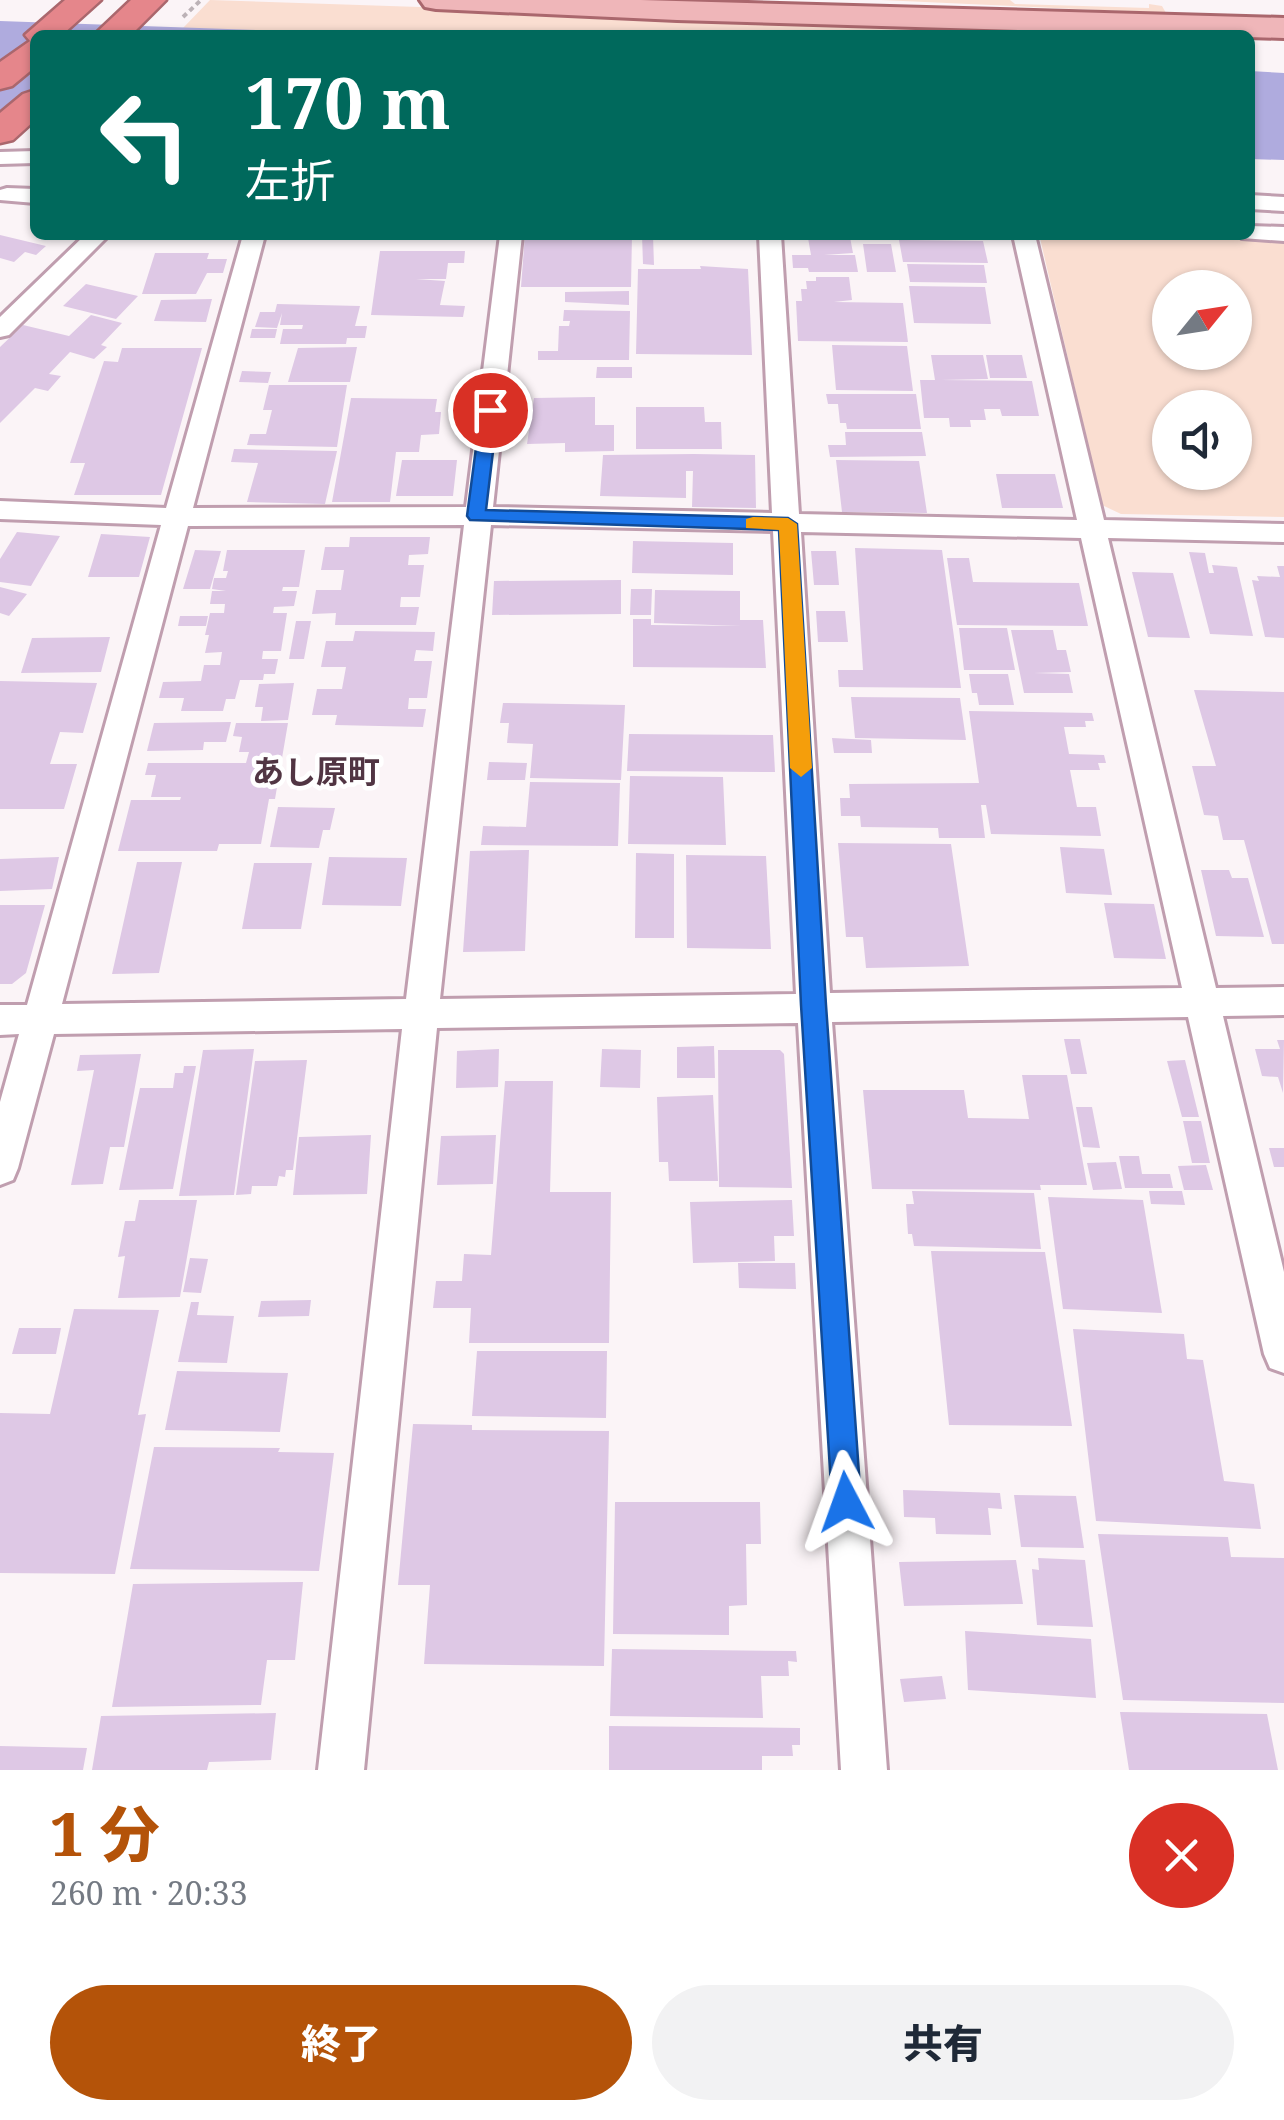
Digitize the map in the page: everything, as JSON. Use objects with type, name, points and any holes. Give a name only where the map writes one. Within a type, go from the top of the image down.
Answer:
[{"type":"highway","points":[[48,30],[84,0]]},
{"type":"highway","points":[[49,30],[94,0]]},
{"type":"highway","points":[[99,30],[143,8]]},
{"type":"highway","points":[[0,70],[30,45]]},
{"type":"highway","points":[[0,80],[30,49]]},
{"type":"highway","points":[[0,113],[30,87]]},
{"type":"highway","points":[[0,132],[30,106]]},
{"type":"main road","points":[[436,0],[1284,28]]},
{"type":"main road","points":[[687,0],[725,10]]},
{"type":"street","points":[[0,158],[30,158]]},
{"type":"street","points":[[7,194],[30,196]]},
{"type":"street","points":[[1255,202],[1284,204]]},
{"type":"street","points":[[1255,232],[1284,234]]},
{"type":"street","points":[[0,330],[93,240]]},
{"type":"street","points":[[0,1168],[253,240]]},
{"type":"street","points":[[341,1770],[476,516],[510,240]]},
{"type":"street","points":[[770,240],[814,1005],[864,1770]]},
{"type":"street","points":[[1025,240],[1284,1354]]},
{"type":"street","points":[[0,510],[1284,532]]},
{"type":"street","points":[[0,1020],[1284,1001]]},
{"type":"shaded area","points":[[210,0],[1058,30],[244,30],[183,28]]},
{"type":"shaded area","points":[[881,0],[1010,0],[1015,4],[1149,8],[1149,4],[1162,6],[1166,13]]},
{"type":"shaded area","points":[[0,21],[255,30],[30,30],[30,116],[0,115]]},
{"type":"shaded area","points":[[1255,71],[1284,73],[1284,160],[1255,159]]},
{"type":"shaded area","points":[[1040,240],[1284,241],[1284,517],[1121,514],[1102,505]]},
{"type":"building","points":[[0,235],[46,246],[36,255],[25,252],[14,262],[0,258]]},
{"type":"building","points":[[525,240],[632,240],[631,287],[521,287]]},
{"type":"building","points":[[642,240],[653,240],[654,265],[643,264]]},
{"type":"building","points":[[808,240],[851,240],[853,253],[824,255],[855,255],[858,272],[809,272],[808,268],[793,268],[792,255],[811,255]]},
{"type":"building","points":[[899,240],[983,241],[988,263],[903,262]]},
{"type":"building","points":[[863,244],[891,244],[896,272],[867,272]]},
{"type":"building","points":[[380,251],[465,251],[464,263],[448,263],[446,279],[416,279],[445,281],[440,305],[465,306],[463,317],[371,315]]},
{"type":"building","points":[[155,253],[209,253],[207,259],[227,259],[223,273],[207,273],[196,294],[142,294]]},
{"type":"building","points":[[907,264],[984,265],[987,283],[910,282]]},
{"type":"building","points":[[700,266],[748,269],[752,355],[636,354],[638,269],[701,269]]},
{"type":"building","points":[[816,277],[849,277],[852,300],[834,302],[903,303],[908,342],[798,341],[796,301],[802,301],[801,289],[807,289],[806,281],[816,281]]},
{"type":"building","points":[[86,284],[138,296],[116,319],[63,306]]},
{"type":"building","points":[[909,286],[985,287],[991,324],[914,323]]},
{"type":"building","points":[[629,291],[629,305],[565,302],[565,292]]},
{"type":"building","points":[[212,299],[206,322],[154,321],[161,300]]},
{"type":"building","points":[[277,304],[360,306],[355,326],[367,326],[365,338],[347,338],[346,344],[280,344],[283,329],[302,329],[303,325],[280,325],[282,313],[277,328],[255,327],[260,312],[275,312]]},
{"type":"building","points":[[564,310],[630,311],[629,360],[538,360],[538,351],[558,351],[559,326],[569,326],[570,321],[563,321]]},
{"type":"building","points":[[91,315],[122,323],[101,345],[107,347],[94,359],[70,352],[49,374],[61,376],[48,391],[35,388],[0,423],[0,347],[23,325],[69,336]]},
{"type":"building","points":[[252,329],[277,329],[275,338],[250,338]]},
{"type":"building","points":[[832,345],[907,346],[913,391],[836,390]]},
{"type":"building","points":[[357,347],[350,382],[288,382],[298,348]]},
{"type":"building","points":[[122,348],[202,348],[161,495],[74,495],[85,463],[70,463],[104,361],[118,362]]},
{"type":"building","points":[[931,355],[983,355],[988,379],[941,380],[1032,381],[1039,416],[1002,416],[1000,409],[984,409],[986,420],[970,420],[971,427],[950,427],[949,418],[924,418],[920,380],[935,380]]},
{"type":"building","points":[[986,355],[1022,355],[1027,378],[990,378]]},
{"type":"building","points":[[597,367],[632,367],[632,378],[596,378]]},
{"type":"building","points":[[242,371],[271,372],[268,383],[239,382]]},
{"type":"building","points":[[269,385],[347,385],[337,447],[247,445],[250,434],[266,434],[272,410],[263,410]]},
{"type":"building","points":[[826,394],[916,394],[921,429],[847,429],[846,423],[840,423],[838,404],[828,404]]},
{"type":"building","points":[[595,397],[595,425],[614,425],[614,451],[565,452],[565,443],[527,444],[534,398]]},
{"type":"building","points":[[351,398],[437,399],[435,412],[441,412],[439,434],[421,435],[419,452],[396,452],[390,502],[332,502]]},
{"type":"building","points":[[636,407],[704,407],[705,422],[721,422],[722,449],[636,449]]},
{"type":"building","points":[[845,432],[922,432],[926,456],[830,457],[828,445],[846,445]]},
{"type":"building","points":[[234,449],[337,451],[325,504],[247,502],[258,463],[231,462]]},
{"type":"building","points":[[603,455],[755,455],[756,508],[692,507],[693,471],[686,471],[686,498],[600,496]]},
{"type":"building","points":[[402,460],[457,460],[453,496],[396,496]]},
{"type":"building","points":[[836,460],[919,461],[927,513],[842,512]]},
{"type":"building","points":[[996,474],[1055,474],[1063,508],[1002,508]]},
{"type":"building","points":[[17,532],[60,536],[31,586],[0,582],[0,559]]},
{"type":"building","points":[[101,534],[150,537],[139,577],[88,577]]},
{"type":"building","points":[[350,537],[430,537],[428,554],[409,555],[408,565],[424,565],[420,597],[401,597],[400,607],[419,607],[416,625],[335,625],[336,613],[312,614],[316,590],[341,590],[344,570],[321,570],[325,547],[349,547]]},
{"type":"building","points":[[633,541],[733,543],[733,575],[632,573]]},
{"type":"building","points":[[855,548],[942,550],[961,688],[839,687],[838,670],[863,670]]},
{"type":"building","points":[[195,550],[221,551],[210,589],[183,589]]},
{"type":"building","points":[[227,550],[305,550],[299,587],[283,587],[282,591],[297,591],[294,606],[274,607],[273,613],[287,613],[281,651],[263,651],[262,659],[278,659],[275,674],[264,674],[263,680],[240,680],[235,699],[226,699],[223,711],[181,711],[184,698],[159,698],[163,682],[201,681],[204,665],[220,665],[222,652],[205,653],[209,635],[205,635],[210,613],[224,613],[225,604],[210,604],[212,591],[226,591],[212,589],[214,578],[226,578],[228,571],[223,571]]},
{"type":"building","points":[[811,551],[836,551],[839,585],[814,585]]},
{"type":"building","points":[[1189,552],[1205,553],[1209,573],[1214,573],[1212,565],[1237,567],[1253,636],[1210,634]]},
{"type":"building","points":[[947,558],[969,558],[973,582],[1079,583],[1088,626],[957,625]]},
{"type":"building","points":[[1277,566],[1284,566],[1284,638],[1265,637],[1252,580],[1259,581],[1257,576],[1280,577]]},
{"type":"building","points":[[1132,572],[1173,573],[1190,638],[1148,637]]},
{"type":"building","points":[[621,580],[621,614],[492,615],[494,581]]},
{"type":"building","points":[[0,587],[27,594],[9,616],[0,613]]},
{"type":"building","points":[[631,589],[652,589],[651,615],[630,615]]},
{"type":"building","points":[[655,590],[740,591],[740,620],[763,620],[766,668],[633,667],[633,619],[651,619],[651,625],[742,626],[654,623]]},
{"type":"building","points":[[816,611],[845,611],[848,642],[818,642]]},
{"type":"building","points":[[180,616],[208,616],[206,626],[178,626]]},
{"type":"building","points":[[296,621],[311,621],[304,659],[289,659]]},
{"type":"building","points":[[959,628],[1007,628],[1015,670],[964,670]]},
{"type":"building","points":[[1011,630],[1053,630],[1057,650],[1066,650],[1071,672],[1034,673],[1069,674],[1073,693],[1024,693]]},
{"type":"building","points":[[355,631],[435,632],[433,651],[416,650],[414,661],[432,661],[427,698],[409,698],[408,709],[426,709],[423,727],[335,725],[337,715],[312,715],[317,689],[342,689],[346,667],[321,667],[326,641],[353,641]]},
{"type":"building","points":[[110,637],[101,672],[21,673],[32,638]]},
{"type":"building","points":[[969,674],[1008,674],[1014,705],[979,705]]},
{"type":"building","points":[[0,681],[97,683],[83,733],[60,732],[50,764],[77,764],[64,809],[0,809]]},
{"type":"building","points":[[294,683],[288,720],[261,721],[263,707],[255,707],[259,684]]},
{"type":"building","points":[[1194,690],[1284,692],[1284,944],[1272,944],[1244,840],[1223,840],[1218,816],[1204,815],[1192,766],[1216,766]]},
{"type":"building","points":[[851,697],[960,698],[966,740],[855,738]]},
{"type":"building","points":[[503,703],[625,705],[621,780],[530,778],[533,744],[507,743],[509,723],[500,723]]},
{"type":"building","points":[[969,711],[1092,713],[1094,721],[1085,721],[1086,727],[1064,727],[1069,754],[1104,755],[1106,763],[1098,763],[1100,770],[1070,770],[1077,807],[1096,807],[1101,836],[991,834],[986,805],[981,805],[985,838],[939,838],[938,828],[861,827],[860,816],[841,816],[840,798],[850,798],[849,784],[979,783]]},
{"type":"building","points":[[231,722],[226,742],[204,742],[203,750],[147,751],[154,723]]},
{"type":"building","points":[[236,723],[288,723],[275,799],[269,799],[261,844],[219,844],[217,851],[118,851],[131,800],[180,800],[181,797],[151,797],[156,775],[145,775],[148,763],[246,763],[249,752],[239,752],[242,737],[233,736]]},
{"type":"building","points":[[629,734],[773,735],[775,772],[627,771]]},
{"type":"building","points":[[832,738],[871,740],[872,753],[834,753]]},
{"type":"building","points":[[489,762],[527,763],[525,780],[487,780]]},
{"type":"building","points":[[630,776],[723,777],[726,845],[628,844]]},
{"type":"building","points":[[530,782],[620,783],[618,846],[481,845],[483,826],[526,827]]},
{"type":"building","points":[[278,807],[335,808],[330,830],[323,830],[319,848],[270,847]]},
{"type":"building","points":[[838,843],[951,844],[969,966],[866,968],[863,937],[846,937]]},
{"type":"building","points":[[1060,847],[1104,849],[1112,895],[1066,893]]},
{"type":"building","points":[[529,850],[525,951],[463,952],[470,851]]},
{"type":"building","points":[[636,853],[674,854],[674,938],[635,938]]},
{"type":"building","points":[[686,855],[766,856],[771,949],[687,948]]},
{"type":"building","points":[[59,857],[52,889],[0,891],[0,859]]},
{"type":"building","points":[[329,857],[407,858],[401,906],[322,905]]},
{"type":"building","points":[[137,862],[182,862],[159,973],[112,974]]},
{"type":"building","points":[[254,863],[312,863],[301,929],[242,929]]},
{"type":"building","points":[[1201,870],[1229,870],[1232,878],[1248,878],[1264,937],[1216,936]]},
{"type":"building","points":[[1104,903],[1154,904],[1166,959],[1114,958]]},
{"type":"building","points":[[0,905],[45,905],[26,973],[12,984],[0,984]]},
{"type":"building","points":[[1064,1039],[1080,1039],[1087,1074],[1071,1074]]},
{"type":"building","points":[[1277,1040],[1284,1040],[1283,1093],[1278,1077],[1262,1076],[1255,1049],[1280,1049]]},
{"type":"building","points":[[714,1046],[715,1078],[677,1078],[677,1047]]},
{"type":"building","points":[[254,1049],[234,1195],[179,1196],[203,1050]]},
{"type":"building","points":[[499,1049],[498,1087],[456,1088],[457,1051]]},
{"type":"building","points":[[602,1049],[641,1050],[640,1088],[600,1087]]},
{"type":"building","points":[[718,1050],[780,1050],[784,1054],[792,1188],[719,1187]]},
{"type":"building","points":[[141,1054],[124,1147],[110,1147],[103,1184],[71,1185],[94,1070],[77,1071],[80,1055]]},
{"type":"building","points":[[307,1060],[293,1170],[286,1170],[285,1177],[279,1176],[277,1186],[252,1186],[251,1194],[236,1195],[255,1061]]},
{"type":"building","points":[[1185,1060],[1199,1117],[1182,1117],[1167,1061]]},
{"type":"building","points":[[184,1066],[196,1066],[173,1189],[119,1190],[140,1088],[173,1088],[175,1073],[183,1073]]},
{"type":"building","points":[[1022,1075],[1067,1075],[1087,1185],[1040,1185],[1041,1190],[872,1189],[863,1090],[964,1090],[968,1118],[1029,1119]]},
{"type":"building","points":[[505,1081],[553,1081],[550,1192],[611,1192],[609,1343],[469,1343],[471,1308],[433,1308],[436,1281],[462,1281],[464,1254],[491,1255]]},
{"type":"building","points":[[713,1095],[718,1181],[669,1181],[668,1162],[659,1162],[657,1097]]},
{"type":"building","points":[[1076,1107],[1092,1107],[1100,1148],[1083,1147]]},
{"type":"building","points":[[1183,1121],[1201,1121],[1210,1163],[1192,1163]]},
{"type":"building","points":[[371,1135],[367,1194],[293,1195],[299,1137]]},
{"type":"building","points":[[496,1135],[493,1184],[437,1185],[441,1136]]},
{"type":"building","points":[[1269,1148],[1284,1148],[1284,1167],[1274,1167]]},
{"type":"building","points":[[1119,1156],[1139,1156],[1142,1174],[1170,1174],[1173,1188],[1125,1188]]},
{"type":"building","points":[[1116,1162],[1122,1189],[1093,1190],[1087,1163]]},
{"type":"building","points":[[1206,1165],[1213,1190],[1184,1190],[1178,1166]]},
{"type":"building","points":[[912,1191],[1034,1193],[1041,1249],[914,1246],[912,1234],[908,1234],[906,1204],[914,1204]]},
{"type":"building","points":[[1149,1191],[1182,1191],[1185,1205],[1151,1204]]},
{"type":"building","points":[[1048,1197],[1143,1200],[1162,1313],[1063,1309]]},
{"type":"building","points":[[139,1200],[197,1200],[180,1297],[118,1298],[125,1256],[118,1257],[125,1221],[135,1221]]},
{"type":"building","points":[[792,1200],[794,1236],[774,1236],[775,1261],[693,1263],[690,1202]]},
{"type":"building","points":[[931,1251],[1045,1252],[1072,1426],[949,1425]]},
{"type":"building","points":[[190,1258],[208,1259],[201,1293],[183,1292]]},
{"type":"building","points":[[738,1263],[795,1263],[796,1289],[739,1288]]},
{"type":"building","points":[[311,1300],[309,1316],[258,1317],[261,1301]]},
{"type":"building","points":[[191,1302],[199,1302],[197,1315],[234,1316],[227,1363],[178,1362]]},
{"type":"building","points":[[74,1309],[159,1310],[138,1415],[146,1414],[115,1574],[0,1573],[0,1413],[50,1414]]},
{"type":"building","points":[[19,1328],[61,1328],[56,1354],[12,1354]]},
{"type":"building","points":[[1073,1329],[1184,1334],[1187,1359],[1203,1360],[1224,1481],[1254,1484],[1261,1529],[1096,1521]]},
{"type":"building","points":[[477,1351],[607,1351],[606,1418],[472,1416]]},
{"type":"building","points":[[177,1371],[288,1373],[280,1432],[165,1430]]},
{"type":"building","points":[[413,1424],[472,1425],[472,1430],[609,1431],[604,1666],[424,1664],[430,1585],[398,1585]]},
{"type":"building","points":[[154,1447],[280,1448],[278,1452],[334,1453],[319,1571],[130,1569]]},
{"type":"building","points":[[903,1490],[1000,1493],[1002,1509],[988,1508],[991,1535],[936,1534],[935,1518],[904,1517]]},
{"type":"building","points":[[1014,1495],[1076,1496],[1084,1548],[1021,1547]]},
{"type":"building","points":[[615,1502],[760,1502],[761,1544],[746,1544],[747,1605],[729,1606],[729,1635],[613,1634]]},
{"type":"building","points":[[1098,1534],[1228,1537],[1231,1557],[1284,1558],[1284,1703],[1123,1700]]},
{"type":"building","points":[[1038,1558],[1085,1560],[1093,1627],[1037,1625],[1032,1569],[1039,1570]]},
{"type":"building","points":[[1016,1560],[1023,1604],[904,1606],[899,1562]]},
{"type":"building","points":[[303,1582],[295,1660],[267,1660],[261,1705],[112,1707],[133,1584]]},
{"type":"building","points":[[965,1631],[1091,1639],[1096,1698],[968,1690]]},
{"type":"building","points":[[612,1649],[796,1651],[797,1662],[788,1661],[789,1676],[761,1676],[763,1718],[610,1716]]},
{"type":"building","points":[[942,1676],[946,1699],[904,1702],[900,1679]]},
{"type":"building","points":[[1120,1712],[1267,1714],[1278,1770],[1129,1770]]},
{"type":"building","points":[[276,1713],[271,1760],[209,1762],[207,1770],[92,1770],[101,1716]]},
{"type":"building","points":[[609,1726],[800,1728],[800,1745],[792,1745],[793,1756],[762,1756],[762,1770],[609,1770]]},
{"type":"building","points":[[0,1746],[87,1748],[83,1770],[0,1770]]},
{"type":"slow traffic","points":[[753,523],[788,524],[801,768]]},
{"type":"district","name":"あし原町","points":[[316,772]]},
{"type":"route","points":[[490,410],[476,516],[788,524],[846,1502]]}]
